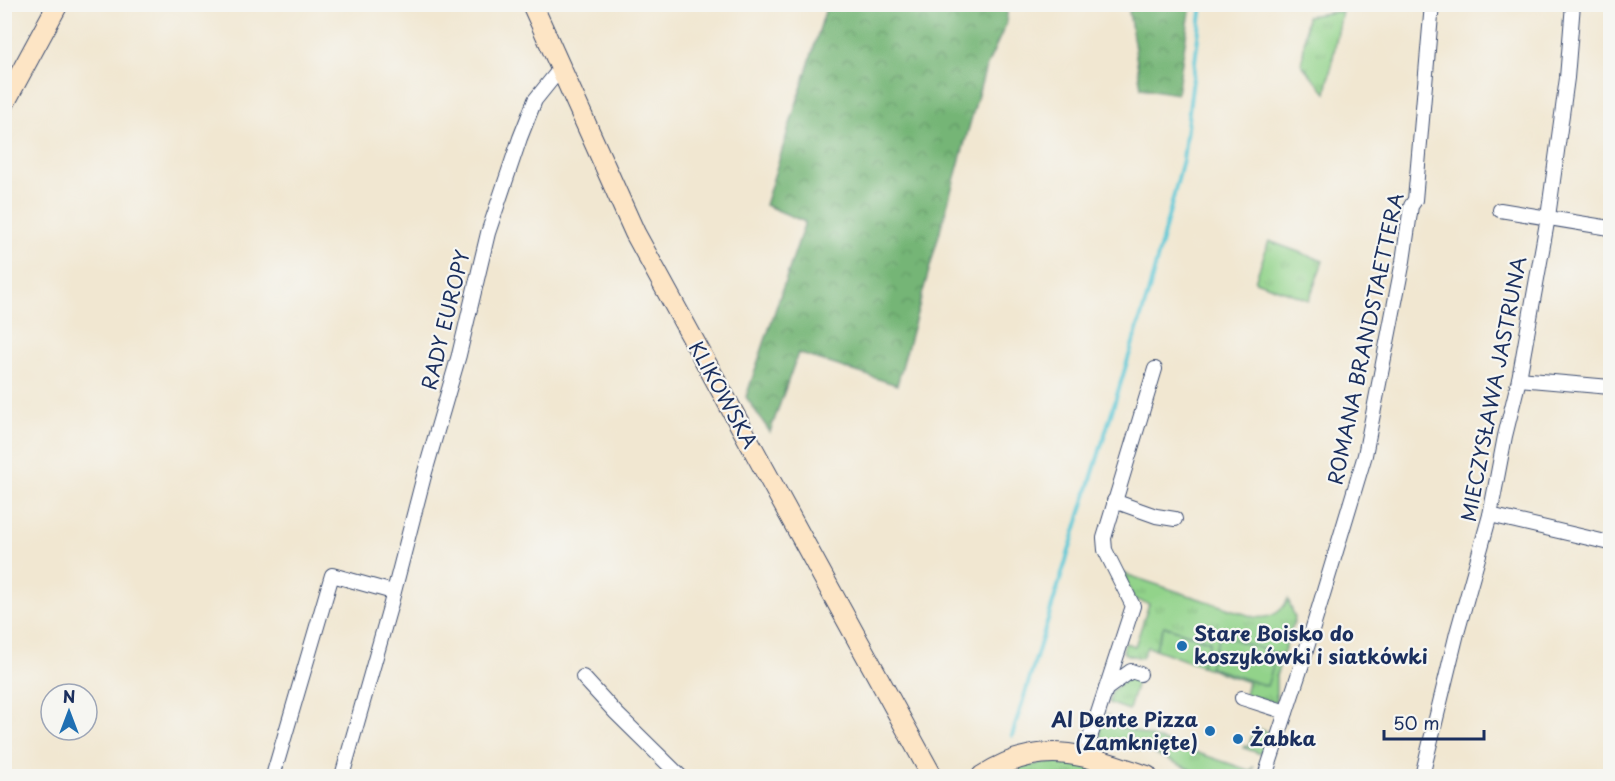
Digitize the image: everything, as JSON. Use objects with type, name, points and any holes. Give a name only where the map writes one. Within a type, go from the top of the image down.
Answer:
[{"type":"street","points":[[4,104],[57,4]]},
{"type":"street","name":"KLIKOWSKA","points":[[532,4],[634,233],[932,777]]},
{"type":"street","name":"ROMANA BRANDSTAETTERA","points":[[1265,777],[1366,450],[1403,261],[1411,206],[1415,200],[1432,4]]},
{"type":"street","name":"MIECZYSŁAWA JASTRUNA","points":[[1422,777],[1457,633],[1490,514],[1519,379],[1548,217],[1567,78],[1573,4]]},
{"type":"street","name":"RADY EUROPY","points":[[342,777],[459,355],[488,233],[535,100],[560,69]]},
{"type":"street","points":[[1500,210],[1611,228]]},
{"type":"street","points":[[1084,756],[1133,606],[1105,550],[1104,538],[1155,369]]},
{"type":"street","points":[[1519,379],[1611,387]]},
{"type":"street","points":[[1114,501],[1156,516],[1174,519]]},
{"type":"street","points":[[1490,514],[1611,543]]},
{"type":"street","points":[[273,777],[332,575],[393,592]]},
{"type":"street","points":[[1106,690],[1131,671],[1142,670],[1123,660],[1115,662]]},
{"type":"street","points":[[583,677],[680,777]]},
{"type":"street","points":[[1241,702],[1285,716]]},
{"type":"street","points":[[982,777],[1004,763],[1028,756],[1056,753],[1084,756],[1147,777]]},
{"type":"green space","points":[[827,5],[1008,5],[1006,24],[985,70],[897,385],[798,353],[770,432],[746,397],[805,222],[765,205]]},
{"type":"green space","points":[[1128,5],[1191,5],[1177,94],[1141,88]]},
{"type":"green space","points":[[1342,11],[1326,93],[1302,65],[1307,16]]},
{"type":"green space","points":[[1269,241],[1323,261],[1309,300],[1255,281]]},
{"type":"green space","points":[[1122,573],[1254,617],[1265,617],[1278,612],[1288,599],[1295,618],[1276,676],[1276,703],[1245,694],[1248,682],[1201,666],[1210,641],[1164,626],[1155,649],[1147,647],[1142,658],[1125,654],[1123,651],[1125,643],[1135,646],[1149,604],[1134,599]]},
{"type":"green space","name":"Stare Boisko do koszykówki i siatkówki","points":[[1164,626],[1210,642],[1201,666],[1155,649]]},
{"type":"green space","points":[[1220,635],[1277,654],[1267,686],[1209,667]]},
{"type":"green space","points":[[1128,678],[1138,678],[1129,710],[1109,703],[1112,691]]},
{"type":"green space","points":[[1105,715],[1109,715],[1107,722],[1248,770],[1254,766],[1250,776],[1204,776],[1154,753],[1102,743],[1100,729]]},
{"type":"green space","points":[[1255,728],[1268,732],[1261,754],[1244,748],[1248,747]]},
{"type":"green space","points":[[1064,760],[1125,776],[996,776],[1012,768]]},
{"type":"waterway","points":[[1012,736],[1148,294],[1183,160],[1202,4]]},
{"type":"place","name":"Stare Boisko do koszykówki i siatkówki","points":[[1182,646]]},
{"type":"place","name":"Al Dente Pizza (Zamknięte)","points":[[1210,731]]},
{"type":"place","name":"Żabka","points":[[1238,739]]}]
